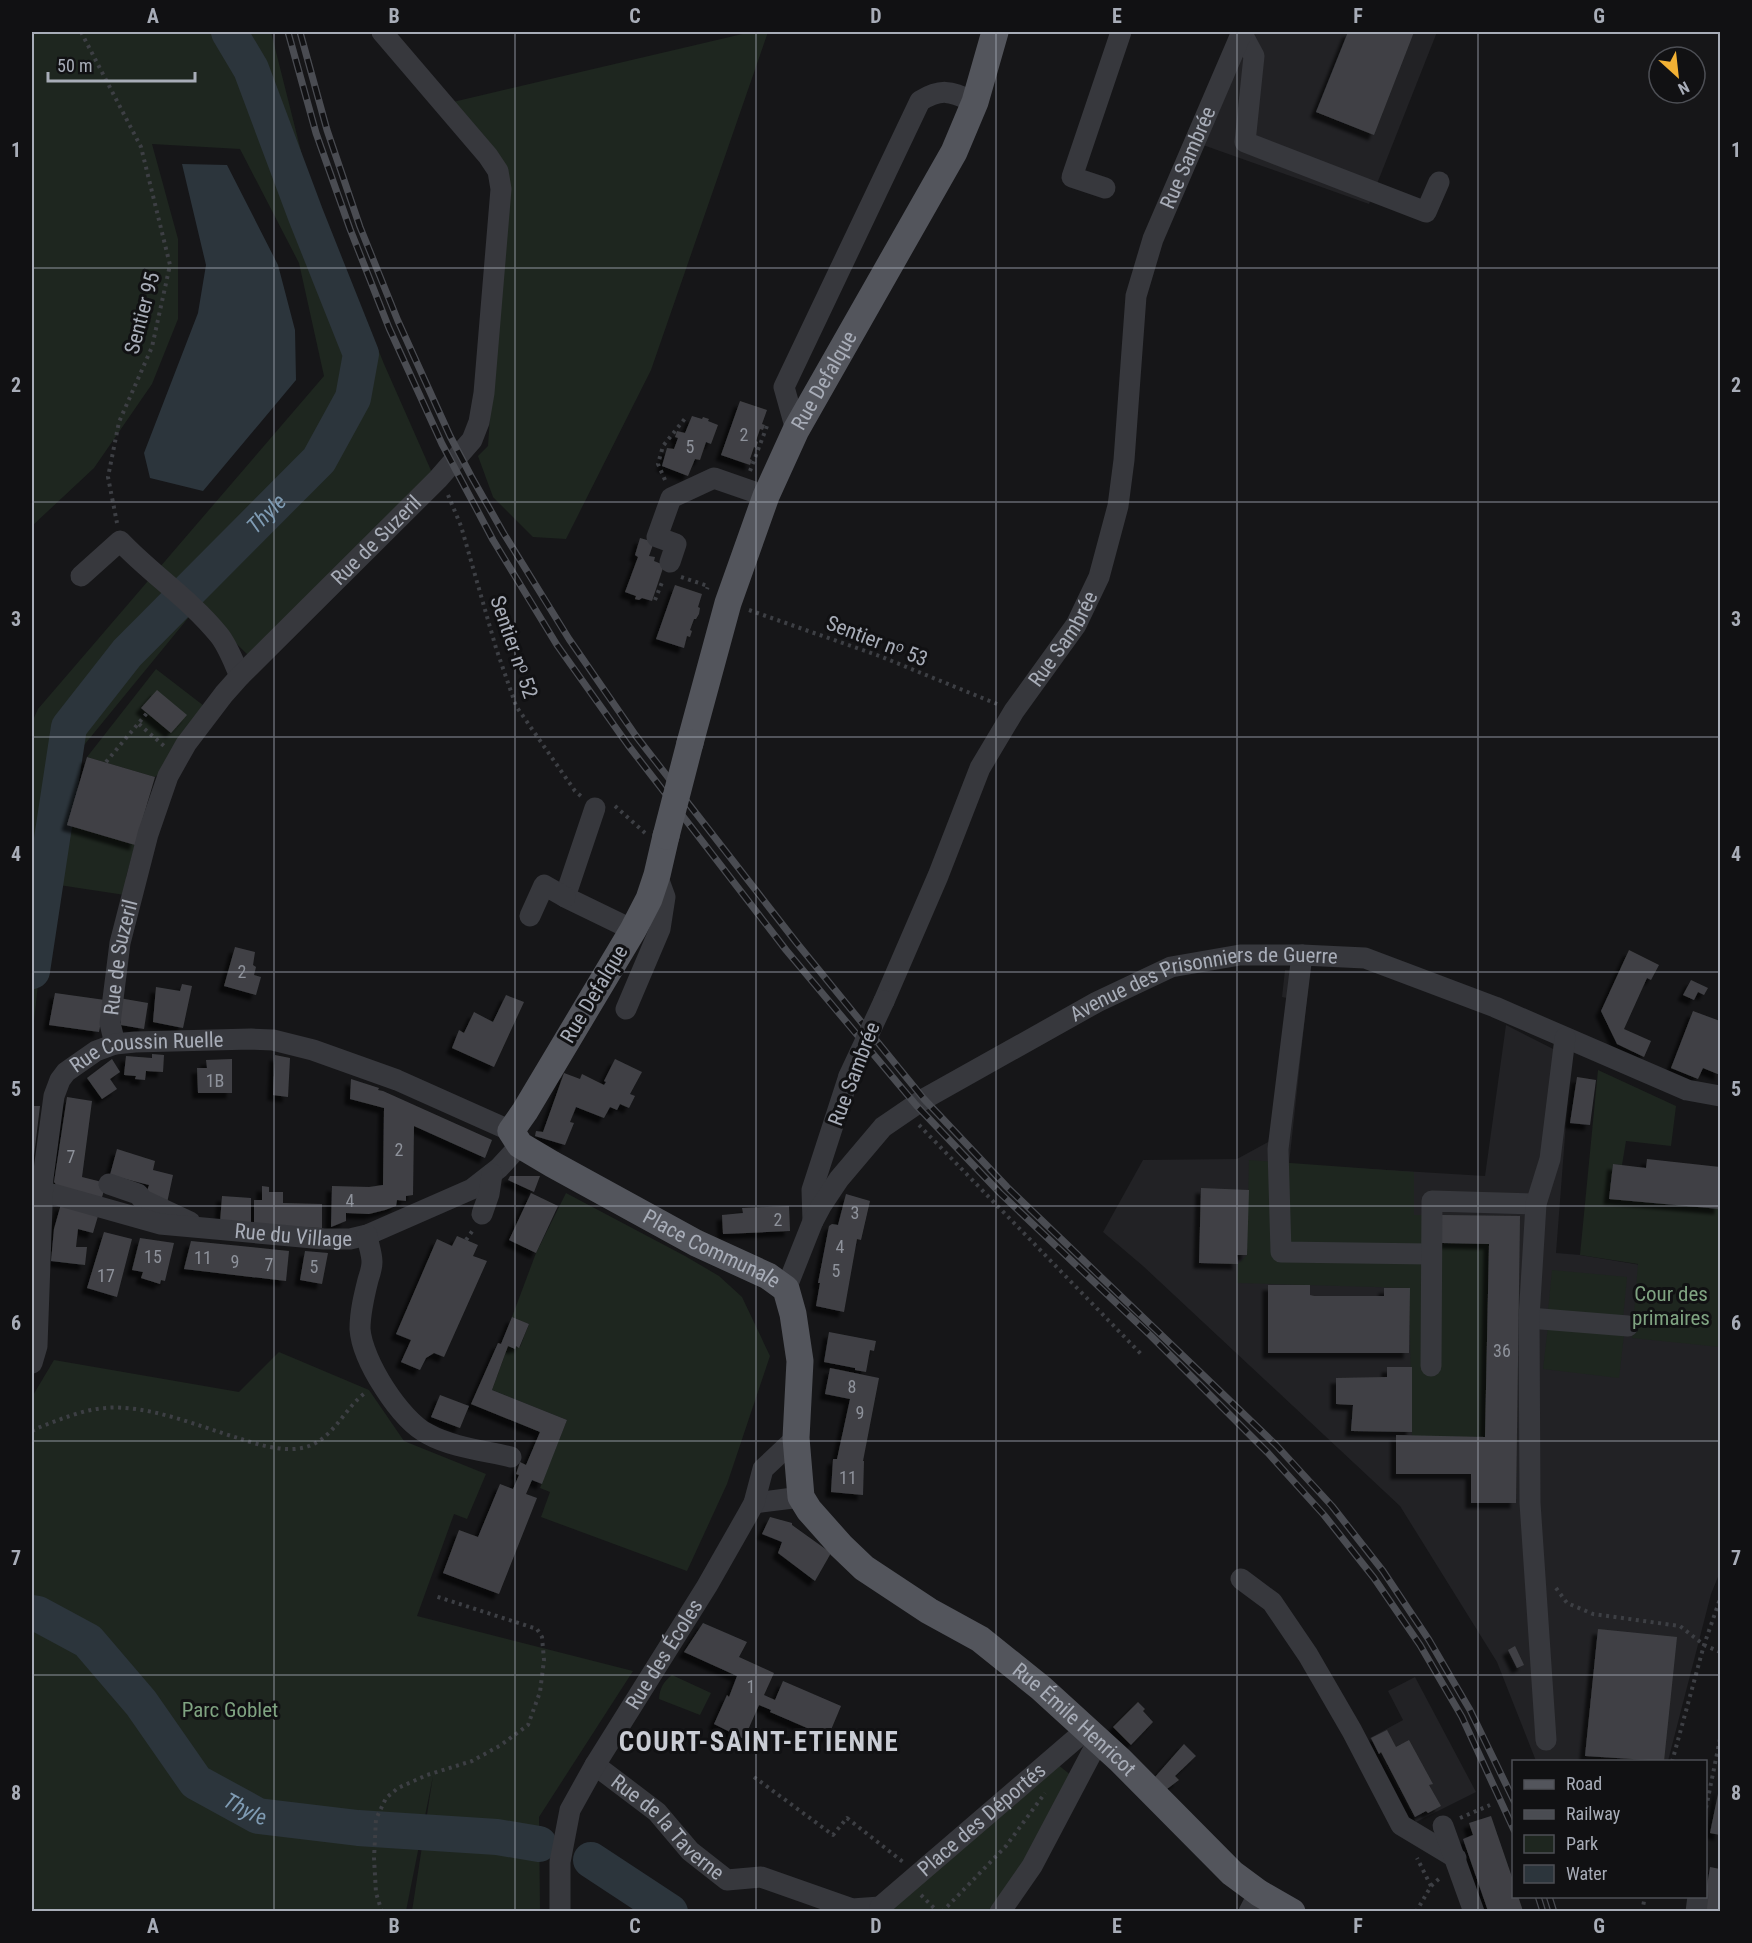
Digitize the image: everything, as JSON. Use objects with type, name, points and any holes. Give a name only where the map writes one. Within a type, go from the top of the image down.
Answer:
[{"type":"main road","name":"Rue Defalque","points":[[515,1138],[525,1111],[649,900],[659,850],[690,743],[717,600],[754,492],[796,430],[954,152],[975,102],[995,32]]},
{"type":"main road","name":"Place Communale","points":[[515,1138],[696,1243],[768,1276],[786,1289],[793,1314],[800,1361],[796,1438],[801,1497]]},
{"type":"main road","name":"Rue Émile Henricot","points":[[801,1497],[809,1510],[864,1568],[929,1611],[980,1639],[1093,1735],[1232,1873],[1254,1902],[1292,1911]]},
{"type":"street","name":"Rue de Suzeril","points":[[115,1044],[110,1023],[120,943],[148,834],[168,776],[186,744],[240,676],[438,479],[472,440],[479,422],[484,393],[501,189],[498,171],[488,156],[382,32]]},
{"type":"street","points":[[1105,188],[1072,177],[1121,32]]},
{"type":"street","points":[[1241,32],[1254,56],[1245,141],[1426,212],[1438,182]]},
{"type":"street","name":"Rue Sambrée","points":[[813,1221],[812,1190],[849,1076],[938,876],[980,768],[1014,711],[1076,625],[1100,577],[1118,506],[1124,460],[1137,296],[1153,239],[1241,32]]},
{"type":"street","points":[[796,430],[784,387],[920,101],[933,93],[951,92],[975,102]]},
{"type":"street","points":[[673,569],[676,544],[657,537],[671,498],[714,478],[754,492]]},
{"type":"street","points":[[81,576],[120,541],[188,603],[220,636],[240,676]]},
{"type":"street","points":[[565,897],[595,808]]},
{"type":"street","points":[[626,1009],[660,929],[665,897],[659,850]]},
{"type":"street","points":[[530,916],[543,885],[633,930]]},
{"type":"street","name":"Avenue des Prisonniers de Guerre","points":[[786,1289],[813,1221],[839,1179],[883,1127],[906,1111],[1097,1002],[1171,967],[1240,955],[1365,958],[1495,1007],[1687,1090],[1720,1096]]},
{"type":"street","points":[[1302,955],[1278,1149],[1281,1252],[1431,1254]]},
{"type":"street","points":[[1546,1740],[1530,1503],[1529,1318],[1536,1204],[1550,1159],[1565,1038]]},
{"type":"street","name":"Rue Coussin Ruelle","points":[[32,1363],[37,1346],[43,1178],[54,1096],[66,1072],[96,1051],[115,1044],[251,1039],[282,1042],[397,1080],[515,1138]]},
{"type":"street","name":"Rue du Village","points":[[43,1193],[160,1224],[324,1239],[350,1239],[367,1235],[458,1196],[477,1185],[492,1174],[515,1138]]},
{"type":"street","points":[[482,1214],[489,1194],[492,1174]]},
{"type":"street","points":[[109,1184],[138,1194],[143,1200],[172,1212],[201,1228]]},
{"type":"street","points":[[1431,1366],[1432,1201],[1536,1204]]},
{"type":"street","points":[[367,1235],[372,1263],[362,1306],[361,1336],[368,1359],[381,1384],[414,1424],[427,1434],[453,1443],[512,1457]]},
{"type":"street","points":[[1529,1318],[1628,1326]]},
{"type":"street","points":[[796,1438],[763,1469],[754,1503],[801,1497]]},
{"type":"street","name":"Rue des Écoles","points":[[560,1911],[560,1862],[570,1810],[595,1765],[707,1586],[754,1503]]},
{"type":"street","points":[[1241,1579],[1272,1602],[1308,1655],[1352,1731],[1401,1825],[1422,1840],[1456,1858]]},
{"type":"street","name":"Place des Déportés","points":[[882,1909],[1093,1735]]},
{"type":"street","name":"Place des Déportés","points":[[1000,1911],[1032,1866],[1093,1735]]},
{"type":"street","name":"Rue de la Taverne","points":[[595,1765],[657,1812],[690,1851],[727,1880],[761,1877],[852,1909],[882,1909]]},
{"type":"street","points":[[1443,1826],[1474,1911]]},
{"type":"path","name":"Sentier 95","points":[[81,32],[141,147],[170,265],[152,347],[119,422],[108,477],[120,541]]},
{"type":"path","points":[[674,497],[658,464],[663,446],[687,416]]},
{"type":"path","points":[[754,492],[767,426]]},
{"type":"path","name":"Sentier nᵒ 52","points":[[438,479],[444,487],[461,526],[486,615],[516,706],[575,791],[595,808]]},
{"type":"path","points":[[673,569],[708,586],[717,600]]},
{"type":"path","name":"Sentier nᵒ 53","points":[[717,600],[882,657],[1014,711]]},
{"type":"path","points":[[106,762],[147,713]]},
{"type":"path","points":[[139,724],[165,747]]},
{"type":"path","points":[[595,808],[609,801],[659,850]]},
{"type":"path","points":[[906,1111],[1142,1355]]},
{"type":"path","points":[[32,1431],[74,1414],[105,1408],[135,1408],[255,1444],[298,1448],[310,1446],[325,1437],[346,1411],[361,1397],[381,1384]]},
{"type":"path","points":[[1533,1558],[1568,1603],[1593,1614],[1680,1626],[1704,1645],[1720,1652]]},
{"type":"path","points":[[382,1911],[376,1893],[374,1858],[376,1819],[386,1798],[398,1788],[427,1774],[472,1761],[501,1745],[528,1725],[540,1692],[544,1660],[542,1637],[537,1629],[435,1596]]},
{"type":"path","points":[[1672,1760],[1704,1645],[1720,1599]]},
{"type":"path","points":[[1707,1803],[1720,1739]]},
{"type":"path","points":[[754,1776],[833,1835],[847,1818],[910,1867]]},
{"type":"path","points":[[942,1911],[1006,1845],[1050,1787]]},
{"type":"path","points":[[1443,1826],[1490,1805]]},
{"type":"path","points":[[1401,1825],[1431,1886]]},
{"type":"path","points":[[1416,1911],[1440,1876]]},
{"type":"shaded area","points":[[1251,32],[1437,32],[1369,204],[1203,145]]},
{"type":"shaded area","points":[[1285,970],[1310,971],[1289,1164],[1485,1176],[1506,1025],[1571,1058],[1556,1253],[1720,1278],[1720,1572],[1711,1594],[1668,1760],[1536,1760],[1497,1662],[1400,1506],[1143,1266],[1103,1232],[1143,1160],[1237,1159],[1270,1141],[1287,998],[1282,997]]},
{"type":"shaded area","points":[[1415,1677],[1476,1792],[1416,1822],[1370,1738],[1403,1720],[1388,1691]]},
{"type":"green space","points":[[32,32],[271,32],[305,167],[384,364],[433,475],[250,657],[198,606],[80,750],[53,845],[32,1040],[32,722],[38,709],[324,376],[299,263],[240,149],[152,144],[178,239],[178,319],[152,384],[94,468],[32,526]]},
{"type":"green space","points":[[751,32],[768,32],[651,370],[566,539],[533,537],[493,497],[478,456],[488,446],[507,169],[453,102]]},
{"type":"green space","points":[[156,669],[208,709],[159,774],[155,777],[87,757]]},
{"type":"green space","points":[[67,825],[135,845],[126,877],[125,895],[59,885]]},
{"type":"green space","name":"Cour des primaires","points":[[1598,1070],[1676,1106],[1671,1146],[1626,1141],[1622,1165],[1613,1164],[1610,1199],[1720,1209],[1720,1347],[1632,1338],[1638,1264],[1580,1255]]},
{"type":"green space","points":[[1249,1160],[1414,1172],[1414,1215],[1442,1215],[1442,1243],[1489,1244],[1485,1437],[1412,1436],[1409,1288],[1237,1283],[1238,1264],[1247,1255]]},
{"type":"green space","points":[[566,1193],[719,1276],[742,1297],[770,1356],[727,1484],[687,1571],[541,1517],[550,1492],[540,1488],[567,1420],[492,1390],[508,1346],[514,1349],[516,1346],[520,1347],[529,1324],[512,1317],[536,1253]]},
{"type":"green space","points":[[1552,1270],[1627,1277],[1623,1319],[1548,1311]]},
{"type":"green space","points":[[1548,1326],[1624,1335],[1619,1378],[1543,1369]]},
{"type":"green space","name":"Parc Goblet","points":[[279,1352],[369,1390],[404,1441],[486,1474],[467,1519],[454,1514],[417,1616],[633,1671],[539,1817],[540,1911],[412,1911],[433,1776],[406,1911],[32,1911],[32,1397],[54,1360],[239,1392]]},
{"type":"green space","points":[[672,1675],[711,1693],[700,1715],[659,1699],[662,1686]]},
{"type":"green space","points":[[1052,1760],[1077,1780],[1000,1911],[884,1912]]},
{"type":"water","points":[[182,164],[227,165],[278,265],[295,330],[296,380],[203,491],[150,478],[144,453],[198,313],[206,265]]},
{"type":"building","points":[[1348,32],[1414,32],[1374,135],[1316,112]]},
{"type":"building","points":[[740,401],[767,410],[762,424],[765,425],[763,430],[760,429],[750,465],[721,455]]},
{"type":"building","points":[[692,416],[709,419],[708,421],[718,425],[711,444],[706,442],[700,460],[695,459],[688,476],[662,466],[667,448],[674,449],[678,438],[675,437],[677,431],[685,433]]},
{"type":"building","points":[[640,538],[654,542],[649,556],[655,557],[654,561],[664,565],[652,601],[642,598],[635,599],[636,596],[625,592],[638,557],[635,555]]},
{"type":"building","points":[[675,585],[702,594],[698,607],[700,608],[699,614],[694,619],[690,637],[687,636],[684,648],[656,639]]},
{"type":"building","points":[[157,690],[187,715],[171,733],[141,708]]},
{"type":"building","points":[[87,757],[155,777],[135,845],[67,825]]},
{"type":"building","points":[[235,947],[255,952],[254,975],[261,977],[256,995],[224,986]]},
{"type":"building","points":[[1629,950],[1659,965],[1651,980],[1647,978],[1624,1029],[1651,1041],[1644,1057],[1617,1044],[1601,1011]]},
{"type":"building","points":[[1691,980],[1708,988],[1704,995],[1698,992],[1694,1000],[1683,995]]},
{"type":"building","points":[[182,984],[192,986],[183,1028],[153,1022],[156,987],[180,991]]},
{"type":"building","points":[[55,993],[105,1000],[99,1032],[49,1025]]},
{"type":"building","points":[[506,995],[524,1002],[494,1067],[452,1048],[459,1030],[464,1033],[474,1012],[493,1022]]},
{"type":"building","points":[[119,998],[148,1003],[144,1029],[121,1025]]},
{"type":"building","points":[[1693,1011],[1720,1021],[1720,1075],[1703,1068],[1698,1079],[1671,1068]]},
{"type":"building","points":[[152,1054],[164,1055],[163,1072],[146,1071],[145,1080],[135,1079],[136,1076],[124,1075],[126,1056],[152,1058]]},
{"type":"building","points":[[275,1055],[290,1058],[288,1097],[273,1095]]},
{"type":"building","points":[[112,1059],[120,1072],[110,1079],[117,1089],[102,1099],[87,1078]]},
{"type":"building","points":[[232,1059],[232,1093],[198,1093],[197,1068],[207,1068],[206,1060]]},
{"type":"building","points":[[615,1059],[642,1072],[630,1094],[635,1096],[629,1108],[620,1104],[617,1110],[610,1107],[604,1118],[576,1107],[570,1122],[574,1123],[565,1145],[535,1136],[536,1131],[543,1132],[564,1073],[580,1079],[582,1074],[604,1085]]},
{"type":"building","points":[[1577,1077],[1596,1080],[1590,1125],[1570,1123]]},
{"type":"building","points":[[351,1079],[379,1088],[378,1090],[492,1140],[485,1158],[414,1126],[413,1195],[406,1196],[406,1201],[397,1200],[396,1206],[385,1210],[369,1214],[346,1213],[346,1221],[331,1227],[332,1186],[383,1185],[384,1108],[350,1099]]},
{"type":"building","points":[[67,1097],[92,1101],[82,1177],[106,1183],[101,1201],[58,1187],[54,1182]]},
{"type":"building","points":[[32,1106],[40,1106],[33,1164],[32,1164]]},
{"type":"building","points":[[117,1149],[155,1161],[153,1170],[173,1175],[167,1203],[146,1194],[149,1185],[110,1175]]},
{"type":"building","points":[[1647,1159],[1720,1167],[1720,1209],[1609,1199],[1613,1164],[1646,1168]]},
{"type":"building","points":[[510,1176],[540,1176],[534,1192],[508,1180]]},
{"type":"building","points":[[262,1186],[269,1187],[269,1192],[283,1192],[283,1203],[322,1204],[322,1228],[254,1226],[254,1200],[262,1200]]},
{"type":"building","points":[[1201,1188],[1249,1190],[1247,1255],[1237,1255],[1238,1264],[1199,1263]]},
{"type":"building","points":[[531,1193],[558,1206],[536,1253],[509,1240]]},
{"type":"building","points":[[846,1194],[870,1201],[861,1240],[857,1239],[844,1312],[816,1306],[829,1226],[838,1225]]},
{"type":"building","points":[[222,1196],[251,1198],[251,1224],[220,1223]]},
{"type":"building","points":[[61,1204],[98,1216],[93,1233],[78,1229],[76,1247],[87,1247],[85,1265],[51,1261],[54,1229]]},
{"type":"building","points":[[789,1206],[790,1231],[723,1234],[722,1215],[743,1213],[742,1208]]},
{"type":"building","points":[[1442,1215],[1520,1216],[1516,1503],[1471,1503],[1471,1474],[1396,1474],[1396,1435],[1485,1437],[1489,1244],[1442,1243]]},
{"type":"building","points":[[104,1232],[132,1239],[117,1297],[87,1288]]},
{"type":"building","points":[[457,1236],[478,1245],[473,1256],[487,1261],[444,1357],[434,1353],[426,1358],[420,1370],[401,1362],[411,1340],[396,1334],[437,1239],[452,1246]]},
{"type":"building","points":[[140,1238],[174,1243],[165,1281],[161,1280],[160,1284],[141,1278],[143,1272],[132,1270]]},
{"type":"building","points":[[191,1241],[289,1251],[286,1281],[184,1269]]},
{"type":"building","points":[[305,1251],[328,1253],[322,1284],[300,1280]]},
{"type":"building","points":[[1268,1285],[1310,1285],[1310,1295],[1314,1296],[1384,1296],[1384,1288],[1410,1288],[1409,1353],[1268,1353]]},
{"type":"building","points":[[512,1317],[529,1324],[519,1348],[508,1346],[492,1390],[567,1420],[542,1484],[532,1480],[526,1494],[537,1498],[499,1594],[443,1573],[459,1530],[478,1537],[500,1484],[513,1489],[519,1475],[516,1474],[520,1462],[526,1465],[540,1432],[471,1404]]},
{"type":"building","points":[[829,1332],[876,1341],[874,1351],[870,1350],[866,1372],[824,1362]]},
{"type":"building","points":[[1387,1367],[1412,1367],[1412,1432],[1351,1431],[1353,1405],[1336,1404],[1336,1378],[1387,1377]]},
{"type":"building","points":[[830,1368],[879,1378],[863,1461],[863,1495],[831,1492],[833,1459],[837,1459],[850,1399],[825,1394]]},
{"type":"building","points":[[440,1395],[469,1406],[460,1428],[431,1417]]},
{"type":"building","points":[[770,1517],[792,1523],[831,1553],[815,1581],[778,1553],[782,1542],[762,1534]]},
{"type":"building","points":[[703,1623],[747,1642],[739,1657],[774,1673],[764,1695],[775,1700],[783,1681],[841,1706],[828,1737],[759,1705],[744,1739],[714,1724],[727,1695],[729,1697],[737,1676],[684,1652]]},
{"type":"building","points":[[1598,1629],[1677,1637],[1664,1760],[1585,1756]]},
{"type":"building","points":[[1515,1646],[1524,1665],[1517,1668],[1508,1650]]},
{"type":"building","points":[[1138,1702],[1153,1722],[1131,1745],[1113,1727]]},
{"type":"building","points":[[1387,1730],[1396,1747],[1409,1740],[1433,1784],[1429,1785],[1441,1806],[1415,1817],[1381,1752],[1379,1754],[1371,1738]]},
{"type":"building","points":[[1184,1744],[1196,1756],[1175,1776],[1179,1780],[1167,1789],[1155,1777]]},
{"type":"building","points":[[1720,1789],[1720,1835],[1710,1833]]},
{"type":"building","points":[[1491,1816],[1512,1877],[1512,1898],[1519,1898],[1523,1911],[1488,1911],[1463,1839],[1473,1835],[1469,1823]]},
{"type":"building","points":[[1710,1867],[1720,1869],[1720,1911],[1703,1911],[1705,1898],[1707,1898]]},
{"type":"waterway","name":"Thyle","points":[[32,971],[69,727],[127,653],[319,460],[353,398],[361,354],[251,69],[229,32]]},
{"type":"waterway","name":"Thyle","points":[[32,1613],[88,1641],[141,1703],[196,1782],[258,1816],[358,1828],[497,1837],[539,1844]]},
{"type":"waterway","name":"Thyle","points":[[591,1860],[670,1912]]},
{"type":"railway","points":[[288,32],[316,133],[350,229],[389,328],[442,444],[493,540],[557,645],[628,745],[786,950],[916,1105],[1000,1193],[1151,1336],[1268,1453],[1324,1515],[1374,1578],[1420,1645],[1462,1717],[1512,1826]]},
{"type":"railway","points":[[300,32],[327,130],[360,227],[398,321],[450,436],[471,476],[569,639],[636,736],[796,942],[924,1099],[1007,1187],[1276,1445],[1332,1506],[1383,1571],[1429,1640],[1470,1710],[1512,1797]]},
{"type":"railway","points":[[1539,1898],[1543,1912]]},
{"type":"railway","points":[[1550,1898],[1554,1912]]},
{"type":"district","name":"COURT-SAINT-ETIENNE","points":[[759,1742]]}]
